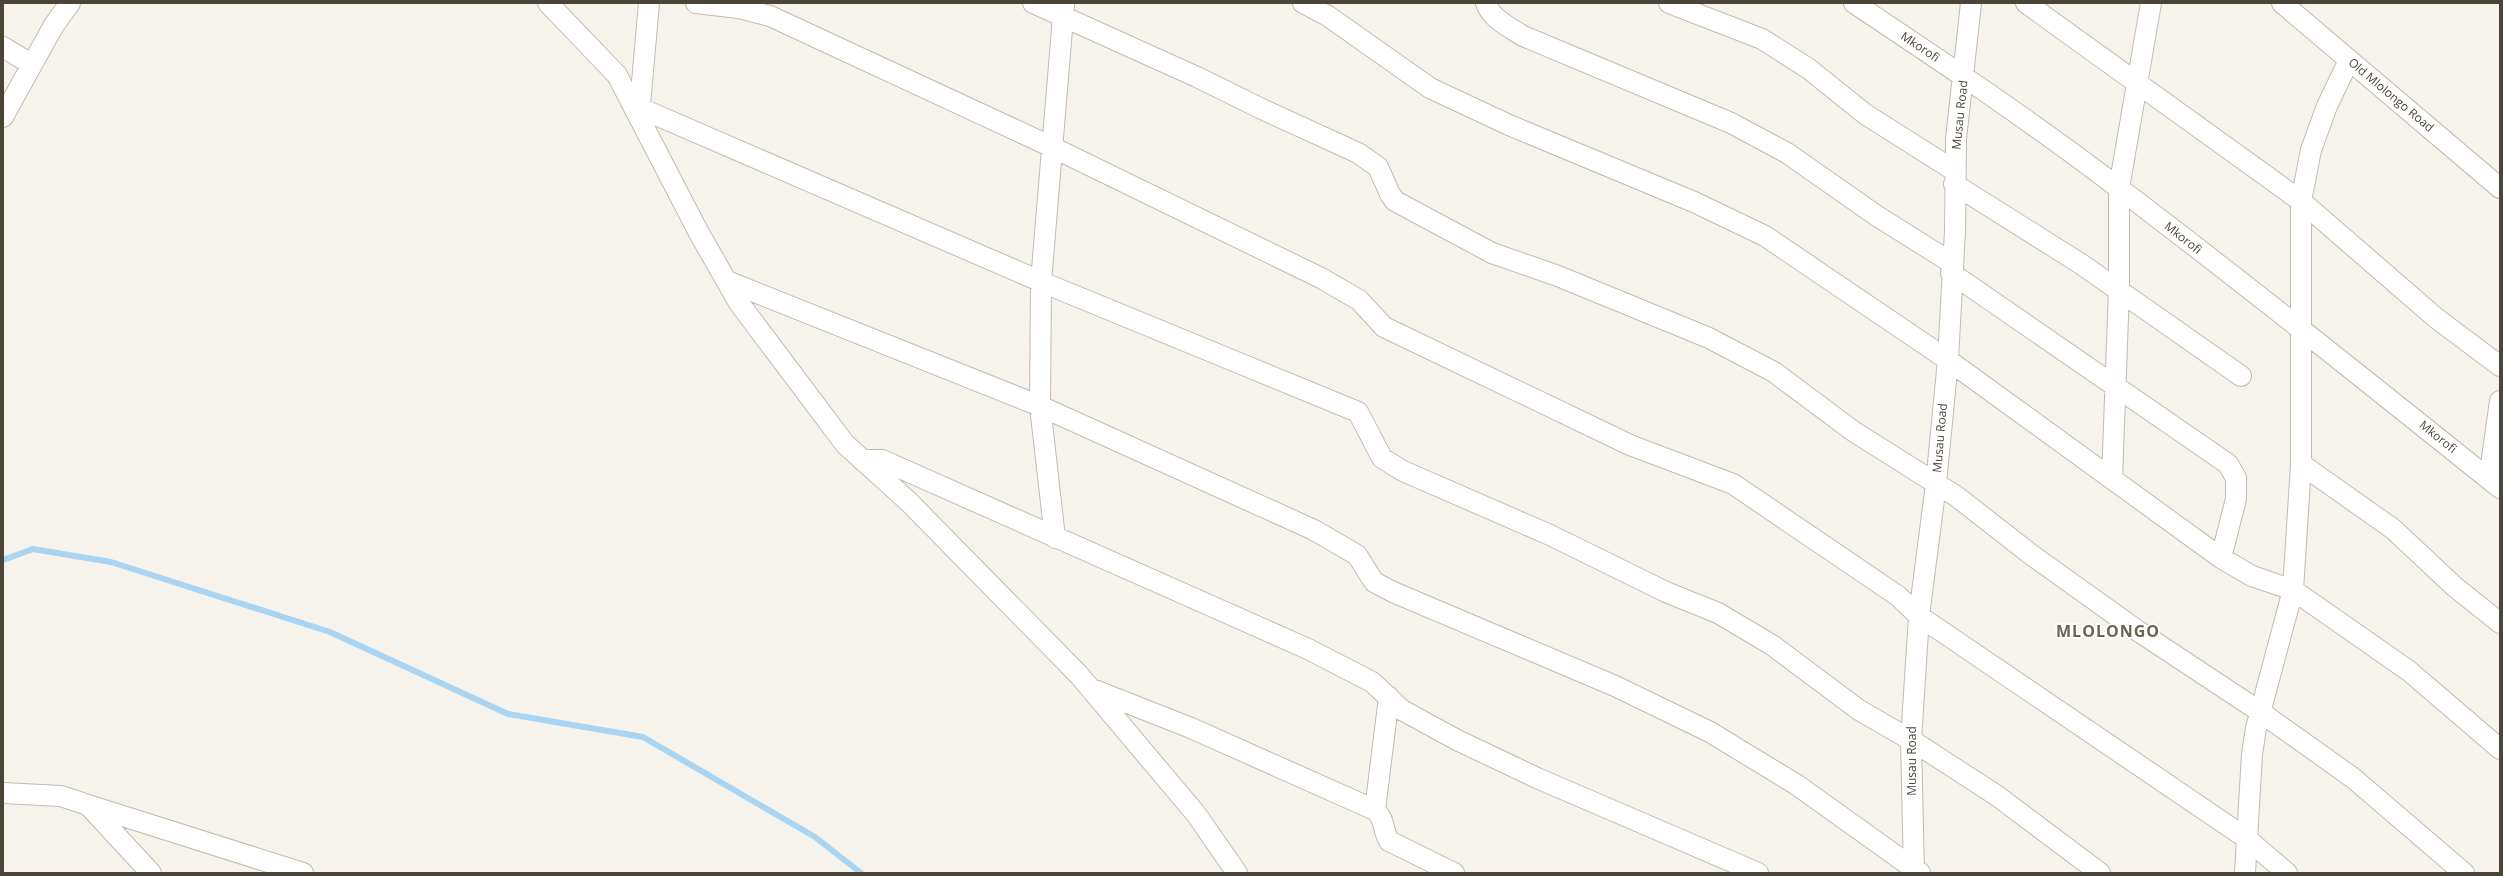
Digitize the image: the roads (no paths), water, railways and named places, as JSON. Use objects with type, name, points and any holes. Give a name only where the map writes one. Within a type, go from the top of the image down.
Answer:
[{"type":"street","points":[[3,117],[32,64],[70,3]]},
{"type":"street","points":[[548,3],[617,75],[640,112],[726,281],[739,303],[845,444],[909,502],[991,583],[1090,688],[1196,814],[1237,873]]},
{"type":"street","points":[[640,112],[649,3]]},
{"type":"street","points":[[696,3],[739,8],[770,16],[1052,147],[1321,278],[1359,300],[1384,327],[1630,445],[1733,484],[1898,596],[1918,616],[2246,838],[2287,873]]},
{"type":"street","points":[[1033,3],[1064,10],[1358,153],[1378,167],[1390,194],[1395,201],[1492,253],[1558,276],[1709,338],[1767,369],[1853,431],[1936,484],[2138,631],[2259,711],[2353,778],[2464,873]]},
{"type":"street","points":[[1303,3],[1328,16],[1430,88],[1509,125],[1694,202],[1765,236],[1948,360],[2221,558],[2252,576],[2293,590],[2409,671],[2500,749]]},
{"type":"street","points":[[1486,3],[1487,8],[1503,23],[1523,36],[1731,123],[1788,153],[2228,464],[2236,478],[2236,499],[2221,558]]},
{"type":"street","points":[[1669,3],[1762,39],[1809,69],[1865,114],[2241,376]]},
{"type":"street","name":"Mkorofi","points":[[1854,3],[1964,76],[2119,188],[2300,330],[2357,372],[2495,483]]},
{"type":"street","name":"Musau Road","points":[[1916,871],[1911,740],[1918,616],[1936,484],[1948,360],[1955,231],[1954,177],[1956,140],[1971,3]]},
{"type":"street","points":[[2026,3],[2136,84],[2301,201],[2436,318],[2500,366]]},
{"type":"street","points":[[2112,479],[2119,290],[2119,188],[2151,3]]},
{"type":"street","name":"Old Mlolongo Road","points":[[2285,4],[2500,188]]},
{"type":"street","points":[[1055,538],[1040,406],[1042,282],[1064,10]]},
{"type":"street","points":[[3,47],[32,64]]},
{"type":"street","points":[[2245,873],[2252,754],[2259,711],[2293,590],[2301,464],[2301,201],[2311,150],[2327,106],[2349,60]]},
{"type":"street","points":[[640,112],[1042,282],[1358,412],[1382,458],[1403,471],[1550,535],[1666,592],[1718,613],[1772,645],[1859,710],[1911,740],[1996,795],[2100,873]]},
{"type":"street","points":[[726,281],[1040,406],[1314,530],[1356,555],[1374,582],[1393,592],[1615,686],[1710,732],[1797,784],[1916,871]]},
{"type":"street","points":[[2495,483],[2500,401]]},
{"type":"street","points":[[862,460],[882,460],[1308,649],[1372,682],[1402,710],[1463,743],[1537,778],[1758,873]]},
{"type":"street","points":[[2301,464],[2393,530],[2455,587],[2500,623]]},
{"type":"street","points":[[1090,688],[1191,728],[1375,810],[1383,818],[1384,833],[1389,841],[1454,873]]},
{"type":"street","points":[[1375,810],[1389,697]]},
{"type":"street","points":[[3,793],[61,796],[88,806],[303,873]]},
{"type":"street","points":[[88,806],[152,873]]},
{"type":"waterway","points":[[3,560],[33,549],[111,562],[330,632],[508,714],[643,737],[815,837],[861,873]]},
{"type":"district","name":"MLOLONGO","points":[[2108,631]]}]
